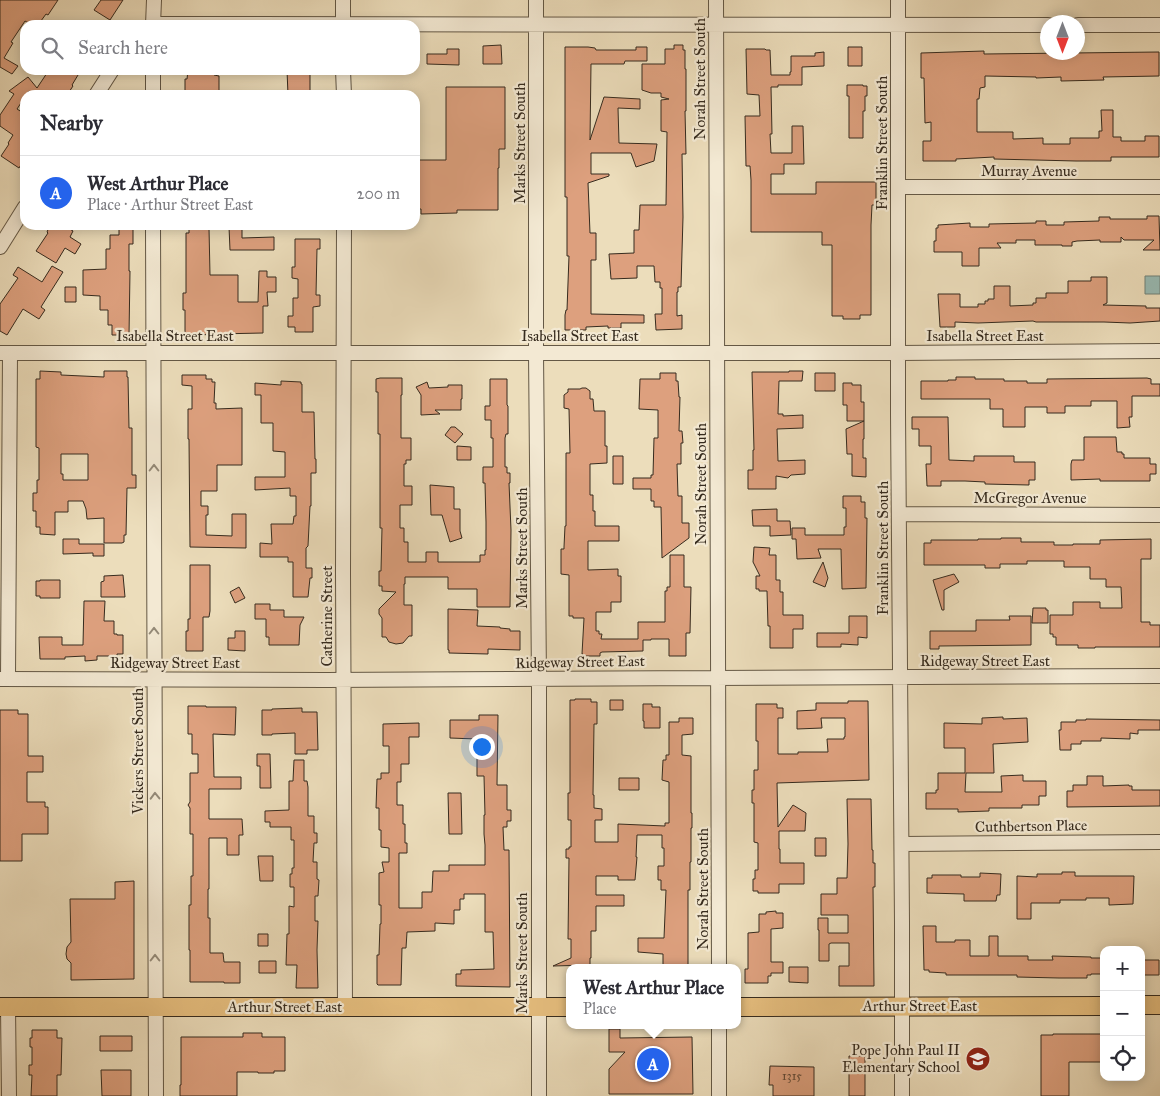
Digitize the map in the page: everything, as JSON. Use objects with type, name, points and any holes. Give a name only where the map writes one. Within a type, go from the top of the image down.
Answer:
[{"type":"main road","points":[[1145,1005],[1160,1005]]},
{"type":"main road","name":"Arthur Street East","points":[[741,1007],[1100,1006]]},
{"type":"main road","name":"Arthur Street East","points":[[4,1007],[566,1007]]},
{"type":"street","points":[[153,20],[154,0]]},
{"type":"street","points":[[343,0],[343,20]]},
{"type":"street","name":"Marks Street South","points":[[536,0],[539,1096]]},
{"type":"street","name":"Norah Street South","points":[[716,0],[719,964]]},
{"type":"street","name":"Franklin Street South","points":[[898,0],[902,1096]]},
{"type":"street","points":[[420,24],[1040,25]]},
{"type":"street","points":[[1085,25],[1160,25]]},
{"type":"street","points":[[99,90],[109,75]]},
{"type":"street","points":[[153,75],[153,90]]},
{"type":"street","points":[[344,75],[344,90]]},
{"type":"street","name":"Murray Avenue","points":[[899,187],[1160,187]]},
{"type":"street","points":[[0,247],[20,215]]},
{"type":"street","name":"Vickers Street South","points":[[153,230],[156,1096]]},
{"type":"street","name":"Catherine Street","points":[[344,230],[345,1007]]},
{"type":"street","name":"Isabella Street East","points":[[5,353],[898,353],[1160,351]]},
{"type":"street","points":[[4,679],[5,353]]},
{"type":"street","name":"McGregor Avenue","points":[[899,514],[1160,515]]},
{"type":"street","name":"Ridgeway Street East","points":[[4,679],[344,680],[1160,676]]},
{"type":"street","name":"Cuthbertson Place","points":[[902,844],[1160,842]]},
{"type":"street","points":[[4,1007],[9,1096]]},
{"type":"street","points":[[719,1029],[720,1096]]},
{"type":"water","points":[[1145,276],[1160,276],[1160,294],[1145,294]]},
{"type":"building","points":[[0,0],[58,0],[48,15],[46,14],[42,20],[20,20],[20,28],[4,58],[18,66],[12,74],[0,67]]},
{"type":"building","points":[[101,0],[123,0],[110,20],[94,10]]},
{"type":"building","points":[[501,45],[502,64],[483,64],[483,46]]},
{"type":"building","points":[[674,45],[683,45],[686,69],[686,154],[682,154],[681,287],[678,287],[677,292],[677,316],[682,315],[682,329],[656,330],[655,314],[662,314],[662,288],[660,288],[660,282],[655,282],[654,266],[637,266],[637,278],[611,279],[609,254],[634,253],[634,230],[639,230],[640,205],[666,205],[667,132],[661,131],[661,100],[669,99],[661,97],[661,93],[651,93],[642,90],[642,64],[665,64],[665,49],[674,49]]},
{"type":"building","points":[[565,47],[588,47],[595,48],[596,50],[636,50],[636,47],[647,47],[647,61],[625,61],[624,64],[591,64],[590,140],[604,97],[640,99],[640,109],[618,108],[619,143],[657,144],[654,161],[636,167],[631,153],[591,153],[591,174],[609,174],[609,176],[588,183],[590,233],[596,233],[596,260],[591,260],[591,314],[644,315],[644,323],[621,323],[621,328],[608,328],[608,326],[586,327],[586,330],[565,330],[569,256],[567,256],[567,197],[565,197]]},
{"type":"building","points":[[848,47],[862,47],[862,66],[848,66]]},
{"type":"building","points":[[447,49],[459,49],[459,65],[427,64],[427,54],[447,54]]},
{"type":"building","points":[[746,49],[770,50],[771,75],[790,75],[791,56],[815,56],[815,53],[824,52],[824,66],[802,67],[802,85],[778,85],[778,87],[771,87],[771,153],[792,153],[792,126],[803,126],[804,164],[784,164],[784,174],[771,174],[771,194],[816,194],[816,182],[876,182],[876,205],[872,205],[871,225],[871,315],[860,315],[860,319],[843,319],[843,316],[832,316],[832,245],[822,245],[822,232],[751,232],[751,180],[750,166],[746,166],[745,116],[760,116],[759,95],[747,94]]},
{"type":"building","points":[[984,51],[984,54],[1040,53],[1040,60],[1085,60],[1085,53],[1159,52],[1159,76],[1103,77],[1104,80],[1061,81],[1061,77],[985,76],[985,87],[980,88],[979,99],[977,99],[977,132],[1013,132],[1013,139],[1043,138],[1043,144],[1070,144],[1070,138],[1099,138],[1099,131],[1102,131],[1101,110],[1113,110],[1113,137],[1121,137],[1121,141],[1145,141],[1145,136],[1159,136],[1159,157],[1111,157],[1111,161],[994,159],[994,157],[956,159],[956,161],[923,161],[923,141],[931,141],[931,122],[925,123],[924,78],[921,78],[921,53]]},
{"type":"building","points":[[46,75],[78,75],[70,90],[20,90],[20,104],[17,109],[20,111],[19,168],[1,156],[13,135],[0,126],[0,115],[14,94],[9,91],[28,77],[37,88]]},
{"type":"building","points":[[187,75],[219,76],[219,90],[185,90],[185,79],[187,79]]},
{"type":"building","points":[[287,75],[310,75],[310,90],[288,90]]},
{"type":"building","points":[[847,85],[867,86],[865,111],[863,111],[863,138],[849,138],[849,96],[847,96]]},
{"type":"building","points":[[446,87],[505,87],[505,149],[499,149],[498,210],[457,210],[457,213],[421,214],[420,160],[446,160]]},
{"type":"building","points":[[1147,216],[1159,216],[1160,250],[1143,250],[1154,240],[1124,240],[1121,237],[1121,242],[1100,242],[1100,240],[1077,241],[1072,242],[1072,246],[1035,245],[1035,240],[1016,240],[1016,243],[997,243],[1001,248],[979,248],[979,266],[962,266],[962,252],[934,252],[934,241],[936,241],[936,228],[938,228],[938,225],[970,223],[970,227],[989,227],[989,224],[1046,221],[1046,225],[1064,225],[1064,222],[1099,221],[1099,217],[1110,217],[1110,219],[1147,219]]},
{"type":"building","points":[[48,230],[71,230],[73,231],[70,237],[81,244],[75,254],[65,248],[56,263],[36,251]]},
{"type":"building","points":[[119,230],[133,230],[133,244],[129,244],[129,335],[112,335],[112,325],[108,325],[108,310],[100,310],[100,296],[83,295],[83,270],[106,269],[106,249],[110,249],[110,235],[119,235]]},
{"type":"building","points":[[189,230],[209,230],[210,275],[238,275],[238,302],[258,302],[259,271],[267,271],[267,277],[276,277],[276,292],[267,292],[268,306],[263,306],[263,333],[185,334],[183,293],[186,293],[186,233],[189,233]]},
{"type":"building","points":[[229,230],[242,230],[242,238],[274,237],[274,250],[230,250]]},
{"type":"building","points":[[295,239],[320,239],[320,249],[317,249],[316,295],[320,295],[320,306],[313,307],[313,332],[295,332],[295,327],[288,327],[288,316],[293,316],[293,298],[298,298],[298,279],[292,278],[292,267],[295,267]]},
{"type":"building","points":[[52,266],[63,272],[41,307],[45,310],[39,319],[23,309],[7,335],[0,331],[0,304],[18,278],[13,275],[18,267],[42,282]]},
{"type":"building","points":[[1091,277],[1107,277],[1107,303],[1103,305],[1160,308],[1160,321],[1130,323],[955,322],[955,327],[940,327],[938,294],[960,294],[960,307],[978,307],[978,304],[985,304],[985,301],[988,301],[988,299],[994,299],[994,286],[1010,286],[1010,306],[1033,305],[1033,303],[1036,303],[1036,298],[1046,298],[1046,293],[1068,293],[1068,281],[1091,281]]},
{"type":"building","points":[[65,287],[76,287],[76,302],[65,302]]},
{"type":"building","points":[[40,371],[61,372],[61,375],[104,377],[104,371],[127,371],[129,428],[132,428],[132,475],[136,475],[136,488],[127,488],[126,535],[124,535],[124,542],[104,543],[104,518],[87,519],[83,501],[68,501],[68,512],[55,512],[55,535],[40,534],[40,527],[36,527],[36,511],[33,511],[33,493],[37,493],[37,480],[39,480],[39,448],[36,447],[36,379],[40,379]],"holes":[[[61,454],[88,454],[88,480],[63,480],[63,474],[61,474]]]},
{"type":"building","points":[[803,371],[802,381],[779,381],[778,414],[783,414],[783,416],[803,415],[803,428],[777,429],[778,461],[805,460],[805,474],[791,475],[788,478],[776,476],[776,489],[748,489],[748,470],[753,470],[754,450],[752,372]]},
{"type":"building","points":[[660,373],[676,373],[676,381],[678,381],[680,397],[679,431],[682,431],[683,443],[681,443],[681,464],[677,464],[678,496],[682,496],[682,523],[689,523],[689,538],[662,558],[661,507],[654,507],[654,501],[651,501],[651,489],[633,489],[633,478],[651,478],[651,475],[653,475],[654,438],[658,438],[658,410],[639,409],[640,379],[660,379]]},
{"type":"building","points":[[815,373],[835,373],[835,391],[815,391]]},
{"type":"building","points":[[182,375],[206,375],[206,379],[212,379],[212,382],[215,382],[214,403],[216,403],[216,409],[242,408],[242,465],[217,465],[217,491],[201,491],[201,506],[208,506],[206,535],[232,536],[232,514],[246,514],[246,548],[190,547],[188,409],[192,409],[192,386],[182,385]]},
{"type":"building","points":[[956,377],[1004,379],[1004,381],[1027,381],[1027,383],[1047,383],[1047,379],[1147,378],[1151,379],[1151,384],[1160,384],[1160,396],[1132,396],[1132,417],[1129,417],[1130,427],[1117,428],[1117,401],[1091,401],[1091,406],[1065,406],[1065,413],[1047,413],[1047,407],[1025,407],[1025,427],[1003,427],[1003,409],[990,409],[990,399],[921,399],[921,381],[948,381],[956,380]]},
{"type":"building","points":[[402,378],[401,438],[411,438],[411,460],[406,460],[406,464],[404,464],[404,486],[412,486],[412,505],[400,505],[400,528],[404,528],[404,542],[408,542],[408,562],[426,562],[426,552],[438,552],[438,562],[480,562],[480,555],[485,555],[486,522],[483,467],[493,467],[493,438],[491,438],[491,420],[485,420],[485,406],[490,406],[490,379],[507,379],[508,434],[506,434],[505,438],[505,467],[507,467],[507,473],[510,473],[510,607],[477,607],[477,589],[448,589],[448,577],[405,577],[404,605],[412,605],[412,636],[409,636],[403,643],[396,644],[389,642],[386,637],[382,637],[382,618],[379,614],[379,609],[396,592],[382,591],[382,586],[379,586],[382,528],[380,528],[380,434],[378,434],[378,392],[376,392],[376,379]]},
{"type":"building","points":[[281,381],[301,382],[302,412],[314,412],[316,473],[311,473],[311,506],[308,546],[306,548],[306,568],[312,568],[308,597],[293,597],[293,562],[288,562],[288,557],[260,557],[260,543],[272,544],[271,524],[293,524],[294,516],[296,516],[296,496],[290,496],[290,488],[255,490],[255,477],[285,477],[285,452],[273,451],[273,423],[261,423],[261,395],[255,395],[255,383],[281,385]]},
{"type":"building","points":[[427,382],[429,388],[462,385],[461,410],[435,410],[440,414],[421,415],[421,395],[416,387]]},
{"type":"building","points":[[843,383],[861,385],[861,402],[864,402],[864,421],[847,421],[847,405],[843,405]]},
{"type":"building","points":[[582,388],[590,391],[590,399],[593,399],[594,411],[605,411],[607,463],[590,464],[590,495],[593,495],[595,526],[619,526],[619,541],[588,541],[588,570],[618,569],[618,576],[621,576],[621,602],[611,602],[611,612],[596,612],[596,631],[602,634],[601,639],[638,639],[638,622],[665,622],[665,591],[667,591],[667,587],[670,587],[670,555],[684,555],[684,587],[691,587],[690,633],[686,633],[686,656],[669,656],[669,639],[643,640],[643,651],[602,652],[600,656],[583,656],[582,654],[584,618],[569,616],[569,575],[561,574],[561,549],[564,549],[566,526],[566,453],[570,453],[569,409],[564,408],[564,395],[568,392],[568,389]]},
{"type":"building","points":[[912,417],[948,417],[949,460],[974,461],[974,456],[1014,456],[1014,462],[1035,462],[1035,480],[1029,480],[1029,485],[941,481],[941,486],[927,486],[926,464],[931,464],[931,446],[919,446],[919,429],[912,429]]},
{"type":"building","points":[[864,421],[863,458],[866,458],[866,477],[852,476],[852,454],[847,454],[846,429]]},
{"type":"building","points":[[451,427],[455,427],[463,434],[455,443],[445,435]]},
{"type":"building","points":[[1084,437],[1116,437],[1117,452],[1122,452],[1124,458],[1150,458],[1150,464],[1156,464],[1156,474],[1150,474],[1150,481],[1071,480],[1072,460],[1084,460]]},
{"type":"building","points":[[457,446],[471,447],[471,460],[457,460]]},
{"type":"building","points":[[613,456],[623,456],[623,484],[613,484]]},
{"type":"building","points":[[430,485],[454,487],[454,509],[460,509],[460,531],[462,538],[450,542],[442,515],[431,515]]},
{"type":"building","points":[[843,496],[861,496],[861,502],[865,502],[865,518],[867,518],[866,588],[842,589],[841,549],[818,549],[821,558],[797,559],[796,539],[792,539],[792,528],[805,528],[805,535],[844,535],[846,508],[843,508]]},
{"type":"building","points":[[777,509],[777,521],[790,521],[791,535],[770,536],[770,526],[753,526],[752,510]]},
{"type":"building","points":[[1021,538],[1021,542],[1054,542],[1054,545],[1100,544],[1100,540],[1151,539],[1151,559],[1141,559],[1141,622],[1150,622],[1150,625],[1160,625],[1160,647],[1078,648],[1078,645],[1056,645],[1056,637],[1050,634],[1050,615],[1073,615],[1073,602],[1100,602],[1100,608],[1122,608],[1121,587],[1106,587],[1106,579],[1090,579],[1090,567],[1064,567],[1064,561],[1027,561],[1027,564],[1000,564],[1000,568],[985,568],[985,565],[924,565],[924,543],[931,543],[931,540]]},
{"type":"building","points":[[63,539],[79,539],[79,544],[104,544],[104,556],[93,556],[93,553],[63,554]]},
{"type":"building","points":[[754,547],[770,548],[769,555],[776,555],[776,580],[780,580],[780,592],[783,592],[783,615],[803,615],[803,629],[793,629],[793,648],[770,648],[767,591],[756,589],[756,576],[760,576],[753,562]]},
{"type":"building","points":[[823,562],[828,578],[825,587],[813,582]]},
{"type":"building","points":[[190,565],[210,565],[210,611],[209,617],[203,617],[203,651],[186,651],[186,631],[188,631],[188,619],[190,619]]},
{"type":"building","points":[[954,574],[959,582],[944,590],[944,610],[942,610],[933,580]]},
{"type":"building","points":[[123,575],[125,597],[101,597],[101,582],[104,581],[104,576]]},
{"type":"building","points":[[60,580],[60,598],[40,598],[40,596],[36,596],[36,581]]},
{"type":"building","points":[[239,587],[245,598],[235,603],[230,592]]},
{"type":"building","points":[[84,601],[105,601],[104,621],[114,621],[114,634],[123,635],[123,654],[117,654],[117,656],[97,656],[97,660],[85,661],[85,656],[65,657],[65,659],[40,659],[39,637],[62,637],[62,645],[83,645]]},
{"type":"building","points":[[255,604],[270,604],[270,610],[284,610],[284,617],[304,617],[300,625],[299,645],[269,645],[269,637],[266,637],[266,619],[255,619]]},
{"type":"building","points":[[1033,608],[1046,608],[1048,610],[1048,623],[1032,623]]},
{"type":"building","points":[[448,609],[478,610],[477,626],[500,627],[510,629],[510,631],[520,631],[520,650],[488,649],[488,654],[449,653]]},
{"type":"building","points":[[849,616],[867,616],[867,638],[858,637],[858,645],[841,644],[841,647],[817,647],[817,633],[849,633]]},
{"type":"building","points":[[1009,616],[1031,616],[1031,645],[939,646],[939,649],[930,649],[930,631],[976,631],[976,620],[1010,620]]},
{"type":"building","points":[[235,631],[245,631],[245,651],[228,650],[228,638],[235,638]]},
{"type":"building","points":[[591,699],[591,702],[597,702],[597,724],[594,724],[593,795],[594,808],[602,809],[602,820],[595,820],[595,842],[618,842],[618,824],[665,826],[665,823],[669,823],[669,782],[662,780],[663,760],[666,760],[666,755],[669,755],[669,722],[679,722],[679,718],[693,718],[693,734],[682,735],[682,755],[691,756],[692,828],[690,890],[688,890],[688,964],[663,964],[663,954],[638,952],[638,938],[664,938],[666,890],[661,890],[661,880],[658,880],[658,866],[664,866],[662,835],[637,835],[635,880],[618,880],[618,876],[596,876],[596,895],[624,895],[624,906],[596,906],[596,931],[591,931],[590,964],[553,966],[571,958],[571,939],[568,939],[569,858],[566,858],[566,849],[571,847],[571,820],[568,820],[568,793],[570,793],[570,700]]},
{"type":"building","points":[[610,700],[623,700],[623,710],[610,710]]},
{"type":"building","points":[[848,701],[868,701],[869,780],[777,783],[778,827],[793,805],[806,813],[805,831],[779,831],[780,863],[804,863],[804,884],[779,884],[779,893],[758,893],[758,891],[753,891],[755,870],[758,870],[758,843],[754,842],[754,803],[752,803],[754,770],[758,770],[756,704],[777,704],[777,708],[783,708],[783,718],[778,718],[778,754],[798,754],[798,752],[828,752],[827,739],[844,739],[845,737],[845,718],[821,718],[822,728],[797,729],[797,711],[816,710],[816,703],[848,703]]},
{"type":"building","points":[[643,704],[652,704],[652,707],[660,707],[660,728],[644,728]]},
{"type":"building","points":[[188,706],[236,707],[235,735],[213,734],[214,777],[241,777],[241,789],[209,789],[209,819],[242,819],[243,835],[239,835],[239,855],[227,855],[227,838],[209,838],[208,918],[210,918],[210,953],[223,953],[224,962],[240,962],[240,983],[190,982],[189,905],[191,905],[191,876],[193,876],[193,834],[190,834],[190,808],[188,805],[190,802],[190,773],[198,773],[198,754],[192,754],[192,734],[188,734]]},
{"type":"building","points":[[302,708],[302,712],[317,712],[318,750],[307,750],[307,754],[295,754],[295,733],[262,735],[262,710]]},
{"type":"building","points":[[0,710],[18,710],[18,714],[28,714],[28,756],[43,756],[43,772],[27,772],[27,802],[45,802],[45,807],[48,807],[48,834],[22,834],[22,861],[0,861]]},
{"type":"building","points":[[479,715],[498,715],[497,785],[507,785],[507,810],[511,810],[511,821],[507,821],[507,827],[503,827],[504,850],[509,850],[510,987],[456,986],[456,974],[461,974],[461,970],[494,969],[493,932],[485,932],[485,894],[464,894],[464,899],[460,899],[460,910],[454,910],[454,924],[435,923],[435,931],[407,932],[406,948],[402,948],[401,985],[378,985],[377,955],[379,955],[381,924],[379,873],[384,872],[382,862],[389,862],[389,848],[381,847],[379,808],[376,808],[377,779],[381,779],[381,773],[389,773],[389,746],[383,746],[383,724],[419,723],[419,737],[409,737],[409,764],[401,764],[401,782],[397,782],[397,805],[403,805],[405,843],[407,843],[407,853],[399,853],[399,908],[422,908],[422,892],[432,892],[433,871],[449,871],[449,865],[485,865],[484,776],[477,776],[477,739],[450,738],[450,720],[479,720]]},
{"type":"building","points":[[1003,717],[1003,719],[1027,718],[1028,742],[993,744],[994,773],[966,773],[965,792],[1002,792],[1001,776],[1023,775],[1023,781],[1046,781],[1046,796],[1039,796],[1039,805],[1022,805],[1022,808],[989,808],[989,811],[958,812],[958,809],[926,809],[926,793],[936,793],[936,790],[938,790],[938,773],[965,773],[965,748],[944,748],[944,723],[982,724],[982,718]]},
{"type":"building","points":[[1076,720],[1160,720],[1160,730],[1138,730],[1138,734],[1130,733],[1130,739],[1101,738],[1101,741],[1081,741],[1081,744],[1071,744],[1071,750],[1060,750],[1059,730],[1061,730],[1061,722],[1076,722]]},
{"type":"building","points":[[257,754],[270,754],[271,788],[260,788],[260,766],[257,766]]},
{"type":"building","points":[[294,760],[304,760],[304,781],[307,781],[308,787],[308,816],[314,816],[314,833],[317,833],[317,843],[314,843],[313,862],[317,862],[317,879],[319,880],[318,896],[315,896],[315,921],[318,921],[318,988],[296,988],[297,965],[286,965],[289,906],[294,907],[294,887],[290,887],[290,874],[292,874],[292,868],[294,868],[294,840],[291,840],[291,827],[270,827],[270,822],[265,822],[265,811],[289,810],[289,781],[293,781]]},
{"type":"building","points":[[1087,776],[1103,776],[1103,786],[1129,785],[1132,786],[1132,790],[1160,790],[1160,806],[1067,807],[1067,791],[1073,791],[1073,785],[1087,785]]},
{"type":"building","points":[[619,778],[639,778],[639,790],[619,790]]},
{"type":"building","points":[[448,793],[461,793],[462,834],[449,834]]},
{"type":"building","points":[[847,799],[871,799],[872,850],[873,863],[875,863],[875,887],[873,887],[874,986],[839,986],[839,966],[849,966],[849,943],[829,944],[829,961],[819,961],[818,918],[828,918],[828,933],[848,933],[848,915],[821,915],[821,894],[837,894],[837,878],[847,878]]},
{"type":"building","points":[[815,838],[826,838],[826,856],[815,856]]},
{"type":"building","points":[[258,856],[273,856],[273,881],[260,881]]},
{"type":"building","points":[[1062,872],[1075,872],[1075,876],[1134,876],[1133,904],[1109,905],[1109,898],[1060,900],[1060,903],[1031,903],[1031,919],[1017,919],[1017,876],[1037,877],[1037,874],[1062,874]]},
{"type":"building","points":[[980,873],[1001,874],[1000,895],[997,895],[996,901],[964,901],[964,894],[927,893],[927,878],[932,878],[932,875],[980,877]]},
{"type":"building","points":[[134,881],[134,979],[71,980],[71,963],[67,959],[66,954],[67,947],[71,942],[70,899],[115,899],[115,882]]},
{"type":"building","points":[[776,911],[776,913],[783,913],[783,928],[771,929],[771,962],[783,962],[783,973],[771,973],[771,976],[768,976],[768,983],[745,983],[745,969],[748,969],[748,933],[759,932],[759,914]]},
{"type":"building","points":[[923,926],[936,926],[936,942],[970,940],[970,956],[989,956],[989,936],[998,936],[998,956],[1028,956],[1028,960],[1053,960],[1052,956],[1100,958],[1100,974],[1087,975],[1087,978],[1017,977],[1017,975],[946,975],[946,973],[924,970]]},
{"type":"building","points":[[258,934],[268,934],[268,946],[258,946]]},
{"type":"building","points":[[1145,960],[1159,960],[1159,975],[1145,975]]},
{"type":"building","points":[[259,961],[276,961],[276,973],[259,973]]},
{"type":"building","points":[[789,967],[808,967],[808,983],[789,982]]},
{"type":"building","points":[[609,1029],[620,1029],[620,1038],[692,1037],[693,1094],[609,1094],[609,1069],[625,1052],[609,1052]]},
{"type":"building","points":[[32,1030],[57,1030],[57,1038],[62,1038],[61,1075],[57,1075],[57,1096],[31,1096],[32,1075],[29,1075],[29,1065],[32,1065],[30,1038],[32,1038]]},
{"type":"building","points":[[243,1033],[262,1033],[262,1037],[285,1037],[285,1071],[274,1071],[274,1073],[237,1072],[237,1096],[180,1096],[181,1037],[243,1037]]},
{"type":"building","points":[[1100,1034],[1100,1062],[1069,1062],[1069,1096],[1041,1096],[1041,1035]]},
{"type":"building","points":[[100,1036],[132,1036],[132,1051],[100,1051]]},
{"type":"building","points":[[849,1056],[865,1056],[865,1096],[849,1096]]},
{"type":"building","points":[[770,1066],[814,1067],[814,1096],[773,1096],[773,1085],[769,1085]]},
{"type":"building","points":[[101,1070],[131,1070],[131,1096],[102,1096]]},
{"type":"place","name":"Pope John Paul II Elementary School","points":[[978,1059]]},
{"type":"place","name":"West Arthur Place","points":[[653,1064]]}]
